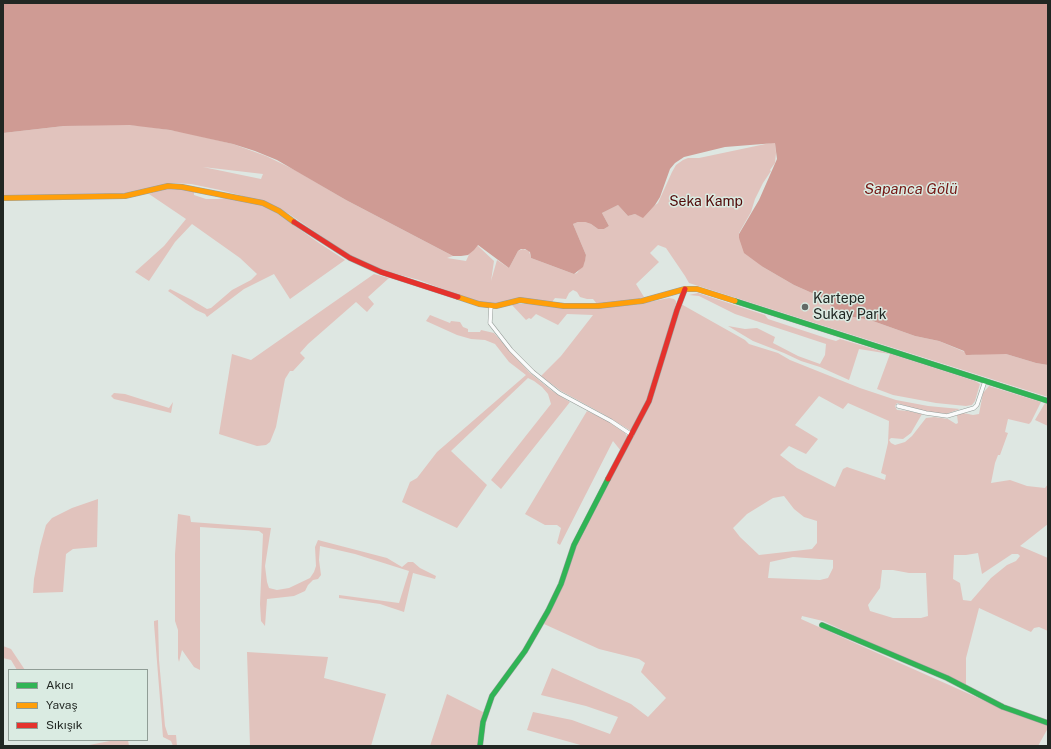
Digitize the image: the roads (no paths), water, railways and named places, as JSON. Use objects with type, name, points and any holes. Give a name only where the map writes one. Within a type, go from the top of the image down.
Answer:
[{"type":"street","points":[[3,198],[133,195],[168,186],[182,187],[263,203],[279,211],[341,254],[381,272],[479,304],[491,306],[520,300],[564,306],[620,304],[653,299],[685,289],[697,289],[1048,401]]},
{"type":"street","points":[[480,746],[483,722],[492,696],[525,651],[556,597],[579,535],[652,394],[676,310],[685,289]]},
{"type":"street","points":[[491,306],[490,323],[511,350],[533,372],[559,393],[611,421],[632,435]]},
{"type":"street","points":[[898,406],[926,413],[947,416],[974,408],[977,404],[985,381]]},
{"type":"street","points":[[822,625],[947,678],[1003,707],[1048,723]]},
{"type":"water","name":"Sapanca Gölü","points":[[3,3],[1048,3],[1048,365],[1006,354],[966,355],[964,351],[939,341],[915,336],[870,320],[842,315],[821,297],[794,285],[763,267],[744,253],[739,234],[759,200],[777,159],[775,143],[725,147],[684,157],[675,163],[670,169],[660,197],[643,218],[635,214],[628,216],[618,205],[602,213],[609,226],[604,229],[598,229],[585,222],[573,224],[586,255],[583,267],[574,274],[531,258],[530,252],[525,249],[518,251],[509,268],[478,245],[468,255],[453,256],[346,200],[277,160],[233,144],[170,130],[129,125],[64,126],[3,133]]},
{"type":"place","name":"Kartepe Sukay Park","points":[[805,307]]},
{"type":"park label","name":"Seka Kamp","points":[[706,202]]}]
